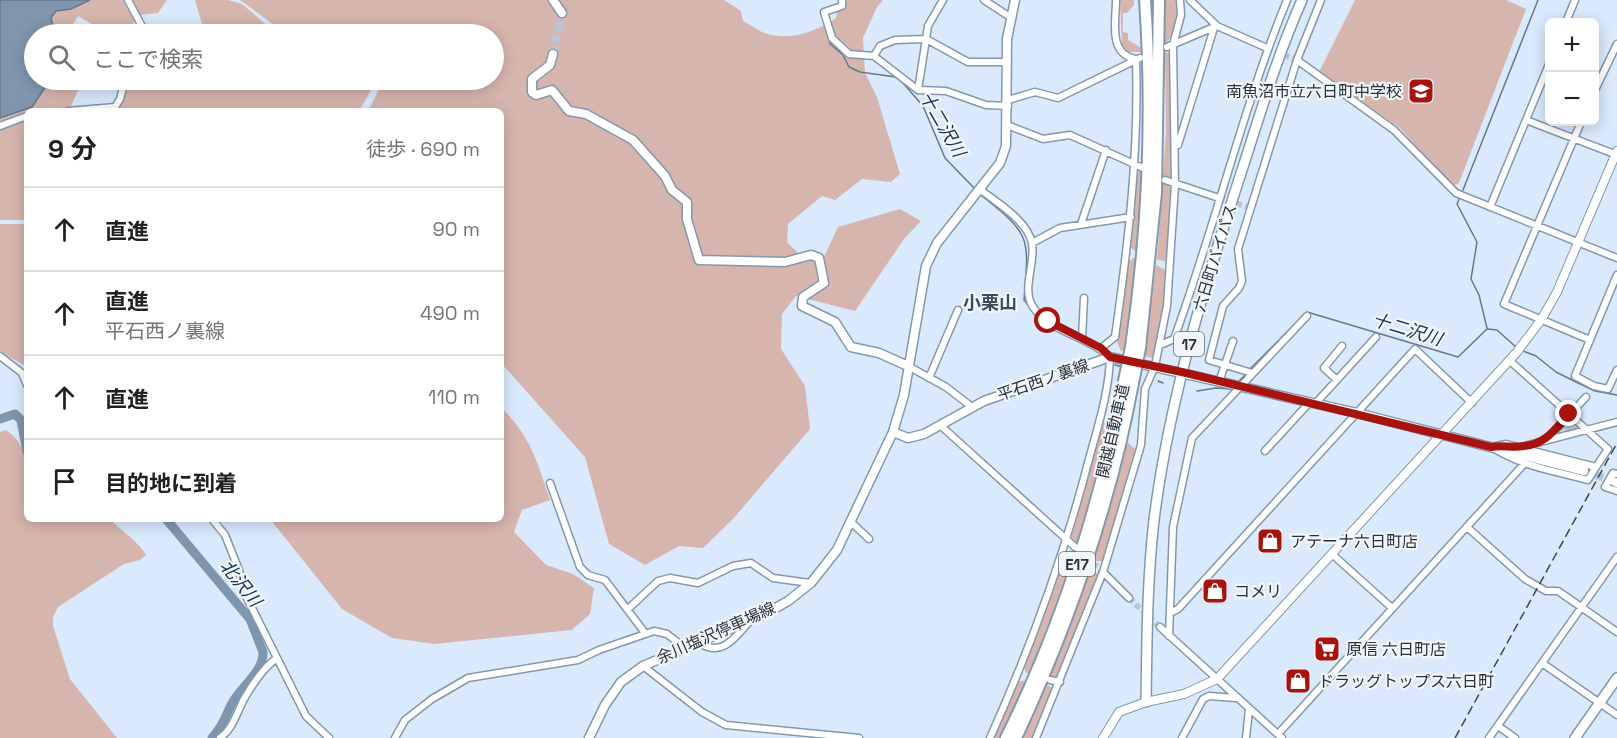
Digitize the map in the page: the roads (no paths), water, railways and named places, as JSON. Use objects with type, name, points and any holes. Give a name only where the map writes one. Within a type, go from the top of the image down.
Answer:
[{"type":"highway","name":"関越自動車道","points":[[1135,348],[1148,192],[1149,104],[1145,0]]},
{"type":"highway","name":"関越自動車道","points":[[1016,738],[1053,655],[1082,578],[1107,496],[1135,348],[1156,193],[1159,0]]},
{"type":"highway","name":"六日町バイパス","points":[[1146,702],[1149,580],[1154,523],[1182,372],[1227,215],[1279,59],[1302,0]]},
{"type":"highway","name":"関越自動車道","points":[[1006,738],[1045,651],[1074,574],[1129,382]]},
{"type":"highway","points":[[1575,738],[1617,678]]},
{"type":"main road","points":[[553,0],[562,14]]},
{"type":"main road","points":[[552,54],[550,65],[532,79],[532,92],[536,95],[552,90],[569,111],[586,114],[633,140],[665,176],[672,190],[687,202],[687,219],[699,260],[785,262],[811,255],[819,258],[825,283],[803,297],[802,306],[835,322],[851,347],[879,353],[908,366],[926,266],[937,243],[1000,164],[1006,146],[1007,63],[1010,17],[1015,0]]},
{"type":"main road","name":"平石西ノ裏線","points":[[893,432],[908,438],[924,434],[972,406],[1110,357],[1357,413],[1584,471]]},
{"type":"main road","name":"余川塩沢停車場線","points":[[589,738],[605,705],[621,682],[643,666],[788,601],[811,583],[837,550],[893,432],[904,395],[908,366]]},
{"type":"street","points":[[128,0],[141,24]]},
{"type":"street","points":[[842,0],[842,6],[824,12],[832,38],[849,54],[874,56],[918,90],[946,91],[986,105],[1008,104],[1035,92],[1058,98],[1138,59]]},
{"type":"street","points":[[918,90],[928,26],[943,0]]},
{"type":"street","points":[[984,0],[1010,17]]},
{"type":"street","points":[[1116,0],[1115,40],[1119,50],[1126,57],[1138,59]]},
{"type":"street","points":[[1036,738],[1103,572],[1141,446],[1145,389],[1155,366],[1167,306],[1176,150],[1170,46],[1181,15],[1180,0]]},
{"type":"street","points":[[1190,0],[1215,27],[1267,48]]},
{"type":"street","points":[[1160,345],[1174,339],[1197,275],[1267,48],[1287,0]]},
{"type":"street","points":[[1252,373],[1209,360],[1223,306],[1239,288],[1242,281],[1238,249],[1297,60],[1321,0]]},
{"type":"street","points":[[1568,18],[1575,0]]},
{"type":"street","points":[[1170,46],[1215,27]]},
{"type":"street","points":[[1176,150],[1215,27]]},
{"type":"street","points":[[874,56],[880,46],[895,40],[926,39],[968,62],[1007,63]]},
{"type":"street","points":[[1599,82],[1617,45]]},
{"type":"street","points":[[1101,348],[1115,337],[1131,216],[1138,59]]},
{"type":"street","points":[[1297,60],[1394,130],[1456,193],[1617,258]]},
{"type":"street","points":[[1490,207],[1546,72]]},
{"type":"street","points":[[103,108],[115,107],[122,90]]},
{"type":"street","points":[[0,126],[24,117]]},
{"type":"street","points":[[1103,738],[1119,712],[1146,702],[1184,694],[1217,679],[1472,403],[1517,352],[1541,320],[1557,292],[1616,154],[1526,120]]},
{"type":"street","points":[[1007,125],[1043,139],[1070,135],[1143,168]]},
{"type":"street","points":[[1579,126],[1504,304],[1590,340]]},
{"type":"street","points":[[1081,224],[1106,150]]},
{"type":"street","points":[[1165,180],[1219,198]]},
{"type":"street","points":[[981,190],[1012,215],[1032,243],[1029,296],[1032,307],[1048,321],[1101,348],[1110,357],[1101,414],[1068,540],[1019,675],[990,738]]},
{"type":"street","points":[[1032,243],[1060,228],[1131,216]]},
{"type":"street","points":[[1617,275],[1575,376],[1594,386],[1608,389],[1617,370]]},
{"type":"street","points":[[1082,338],[1084,298]]},
{"type":"street","points":[[929,378],[958,310]]},
{"type":"street","points":[[1169,636],[1173,527],[1192,438],[1307,316]]},
{"type":"street","points":[[1265,451],[1376,337]]},
{"type":"street","points":[[1219,382],[1233,341]]},
{"type":"street","points":[[1336,380],[1324,368],[1342,346]]},
{"type":"street","points":[[1170,613],[1178,609],[1415,349],[1472,403]]},
{"type":"street","points":[[0,357],[22,373],[24,378]]},
{"type":"street","points":[[1491,447],[1506,457],[1524,464],[1588,480],[1608,449],[1509,360]]},
{"type":"street","points":[[908,366],[972,406]]},
{"type":"street","points":[[1545,441],[1586,397]]},
{"type":"street","points":[[1523,447],[1617,423]]},
{"type":"street","points":[[940,425],[1075,547]]},
{"type":"street","points":[[1491,447],[1506,444],[1523,447],[1596,467]]},
{"type":"street","points":[[1160,627],[1280,736],[1392,608],[1524,464]]},
{"type":"street","points":[[1616,479],[1613,473],[1605,487],[1617,491]]},
{"type":"street","points":[[550,483],[580,567],[588,575],[605,580],[645,633]]},
{"type":"street","points":[[214,522],[225,535],[239,570],[245,594],[306,716],[329,738]]},
{"type":"street","points":[[851,522],[869,539]]},
{"type":"street","points":[[1467,527],[1525,579],[1546,591],[1558,591],[1617,632]]},
{"type":"street","points":[[1333,555],[1392,608]]},
{"type":"street","points":[[1489,738],[1617,557]]},
{"type":"street","points":[[628,609],[658,581],[670,578],[698,584],[734,566],[751,563],[773,578],[811,583]]},
{"type":"street","points":[[1103,572],[1129,598]]},
{"type":"street","points":[[698,642],[704,646],[720,649],[730,645],[749,620]]},
{"type":"street","points":[[394,738],[405,720],[432,699],[468,678],[578,660],[654,631],[667,634],[685,648]]},
{"type":"street","points":[[220,738],[228,733],[246,696],[268,664],[277,658]]},
{"type":"street","points":[[1542,663],[1617,716]]},
{"type":"street","points":[[643,666],[702,712],[726,725],[859,738]]},
{"type":"street","points":[[1019,675],[1028,677]]},
{"type":"street","points":[[1050,680],[1060,682]]},
{"type":"street","points":[[1182,738],[1203,699],[1209,696],[1237,698]]},
{"type":"street","points":[[1246,738],[1249,709]]},
{"type":"street","points":[[1498,726],[1515,738]]},
{"type":"water","points":[[0,0],[90,0],[71,9],[56,11],[51,18],[52,24],[24,24],[24,90],[43,90],[32,107],[0,118]]},
{"type":"waterway","points":[[1463,190],[1538,0]]},
{"type":"waterway","name":"十二沢川","points":[[829,43],[843,55],[849,67],[860,72],[896,77],[903,83],[923,106],[945,158],[975,189]]},
{"type":"waterway","name":"十二沢川","points":[[982,196],[1010,220],[1024,239],[1027,263],[1024,300],[1038,317]]},
{"type":"waterway","points":[[1459,199],[1457,204],[1477,242],[1471,279],[1479,295],[1487,328]]},
{"type":"waterway","name":"十二沢川","points":[[1249,370],[1307,312],[1458,357],[1487,329]]},
{"type":"waterway","name":"十二沢川","points":[[1488,329],[1497,330],[1516,347]]},
{"type":"waterway","name":"十二沢川","points":[[1081,342],[1093,348]]},
{"type":"waterway","name":"十二沢川","points":[[1523,351],[1536,356],[1556,372],[1595,391],[1617,395]]},
{"type":"waterway","name":"十二沢川","points":[[1115,365],[1123,367]]},
{"type":"waterway","name":"十二沢川","points":[[1237,383],[1246,374]]},
{"type":"waterway","name":"十二沢川","points":[[1158,381],[1163,383]]},
{"type":"waterway","name":"十二沢川","points":[[1197,391],[1216,388],[1232,389]]},
{"type":"waterway","name":"北沢川","points":[[0,419],[15,414],[21,420],[24,436]]},
{"type":"waterway","name":"北沢川","points":[[169,522],[250,619],[263,652],[260,666],[235,699],[212,738]]},
{"type":"tunnel","points":[[553,54],[562,13]]},
{"type":"tunnel","points":[[1267,48],[1297,60]]},
{"type":"tunnel","points":[[1219,198],[1251,208]]},
{"type":"tunnel","points":[[1584,471],[1613,481]]},
{"type":"tunnel","points":[[1086,557],[1103,572]]},
{"type":"tunnel","points":[[1129,598],[1160,627]]},
{"type":"railway","points":[[1455,738],[1617,443]]},
{"type":"place","name":"南魚沼市立六日町中学校","points":[[1421,91]]},
{"type":"place","name":"アテーナ六日町店","points":[[1270,541]]},
{"type":"place","name":"コメリ","points":[[1215,591]]},
{"type":"place","name":"原信 六日町店","points":[[1327,649]]},
{"type":"place","name":"ドラッグトップス六日町","points":[[1298,681]]},
{"type":"district","name":"小栗山","points":[[990,302]]}]
